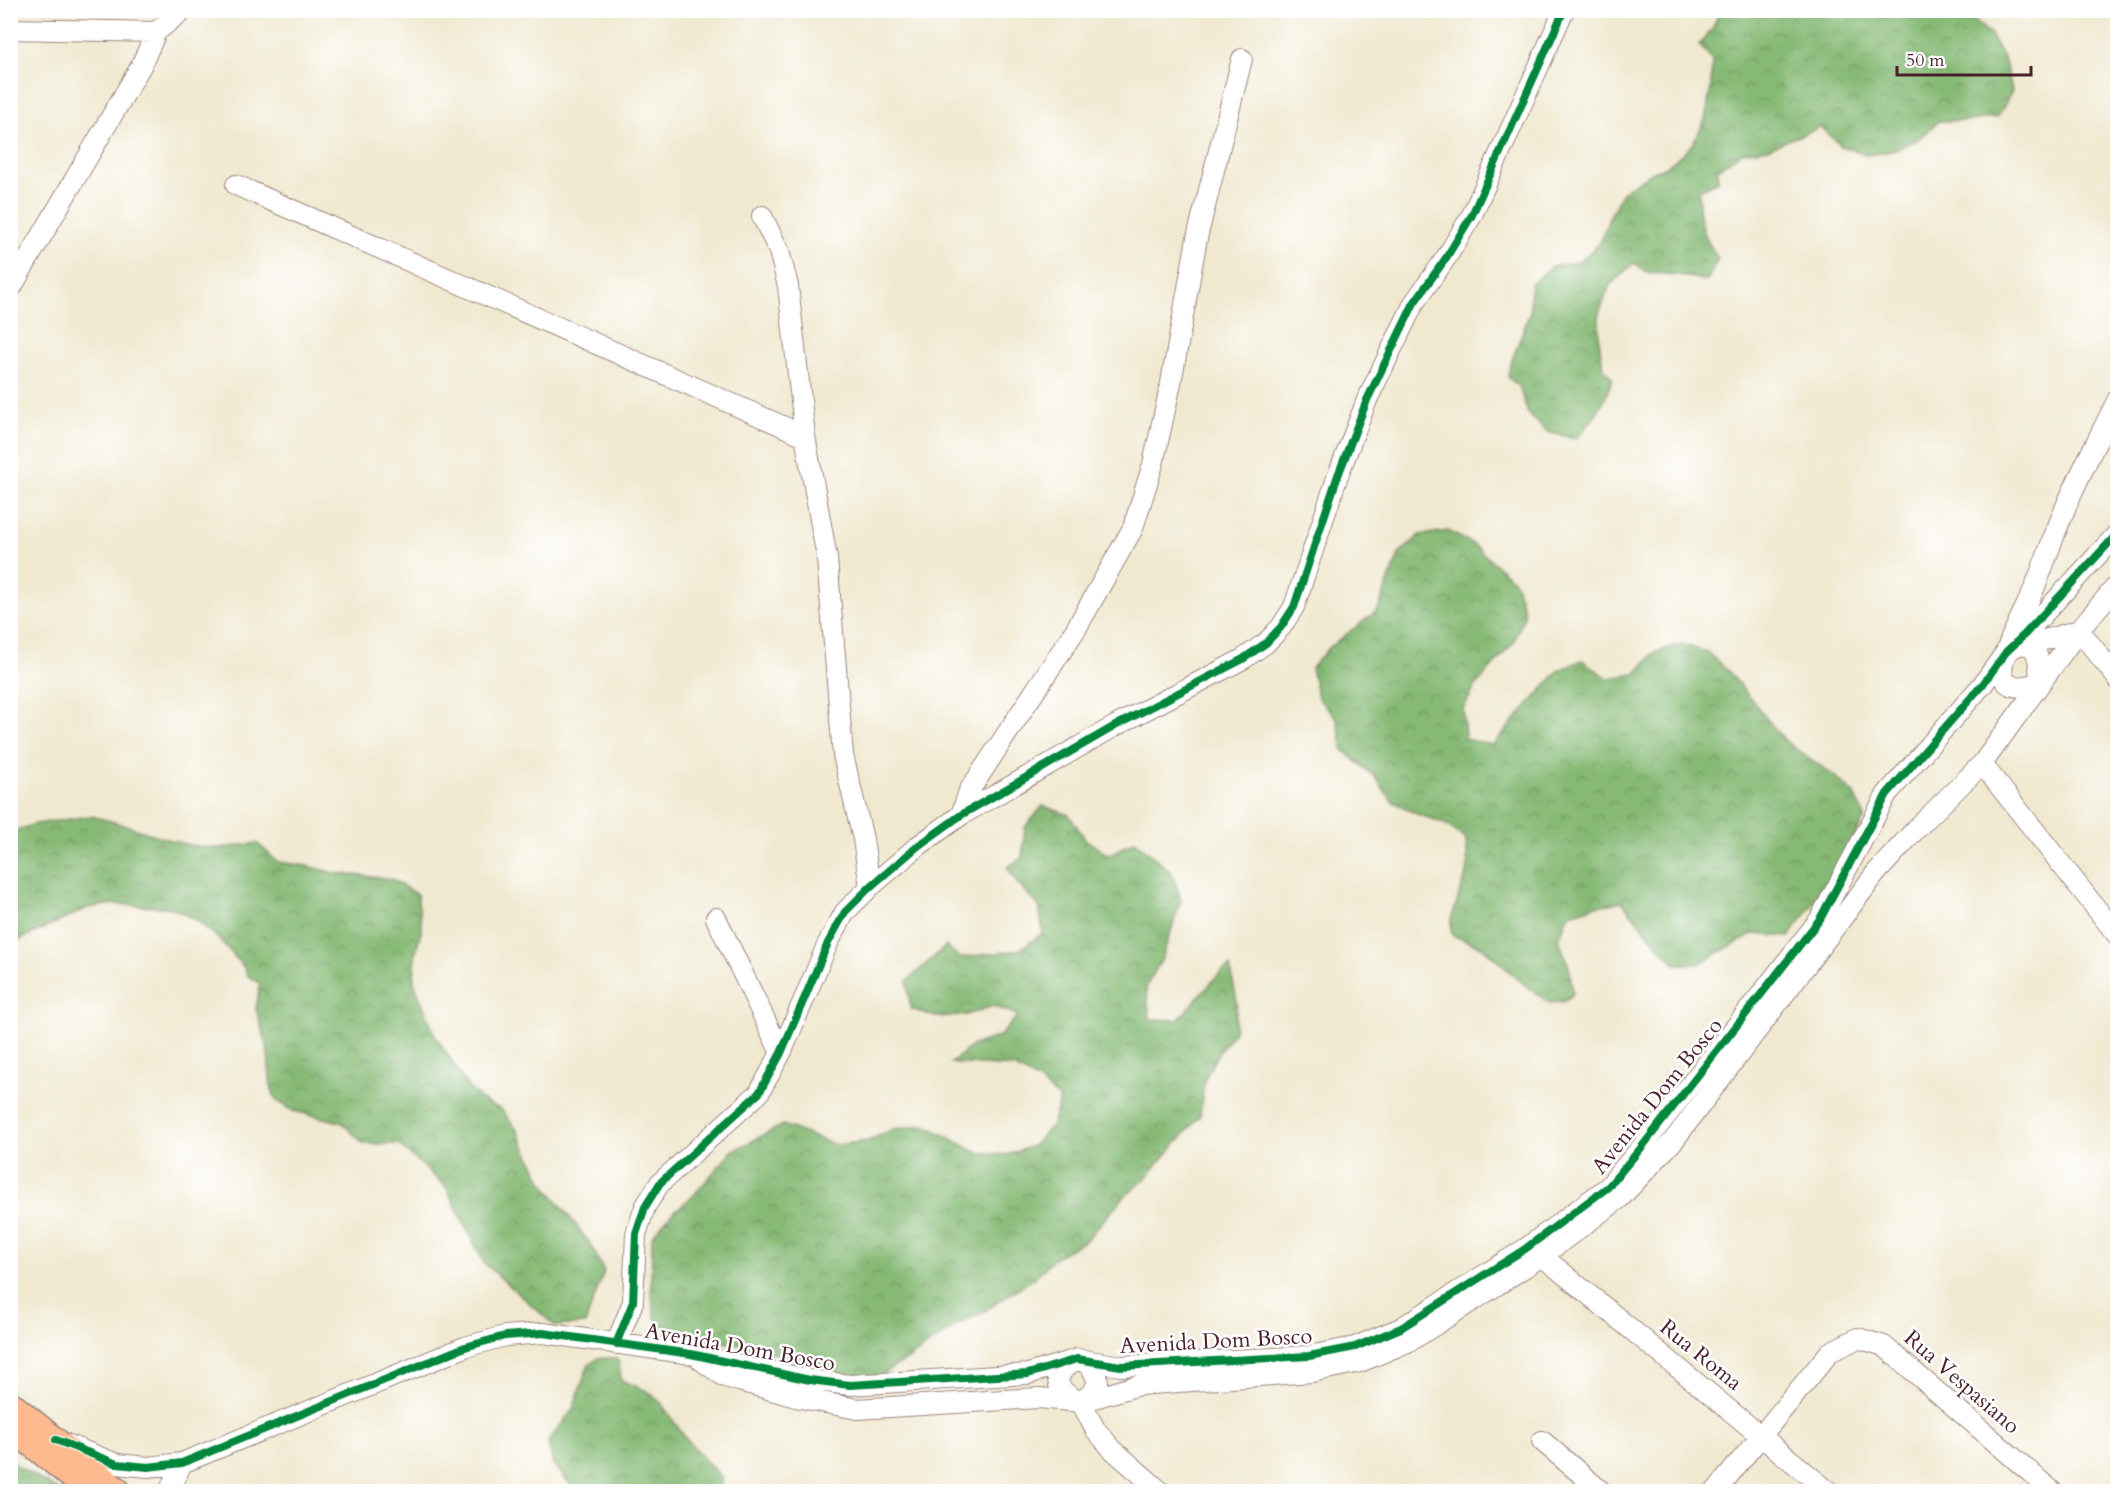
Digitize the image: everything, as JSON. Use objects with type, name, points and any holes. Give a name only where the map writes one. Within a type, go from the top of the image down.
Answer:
[{"type":"main road","points":[[10,1403],[120,1491]]},
{"type":"main road","points":[[10,1427],[90,1491]]},
{"type":"street","points":[[10,290],[141,66],[156,32],[183,10]]},
{"type":"street","points":[[616,1344],[633,1302],[636,1234],[645,1207],[660,1183],[759,1093],[781,1053],[828,943],[845,912],[918,846],[961,815],[1115,726],[1243,659],[1266,643],[1281,627],[1294,607],[1337,478],[1367,400],[1414,303],[1446,258],[1472,215],[1564,10]]},
{"type":"street","points":[[10,29],[156,32]]},
{"type":"street","points":[[961,815],[969,791],[1076,628],[1133,528],[1153,464],[1171,383],[1197,238],[1242,59]]},
{"type":"street","points":[[236,185],[805,436]]},
{"type":"street","points":[[762,216],[779,251],[788,286],[805,436],[827,558],[843,755],[863,838],[870,887]]},
{"type":"street","points":[[2039,683],[2022,687],[2013,686],[2006,681],[2002,674],[2006,652],[2035,588],[2062,515],[2118,399]]},
{"type":"street","points":[[1827,925],[1887,794],[1983,684],[2006,652],[2118,533]]},
{"type":"street","points":[[1827,925],[1917,828],[1982,764],[2079,630],[2118,584]]},
{"type":"street","points":[[2006,652],[2019,645],[2079,630]]},
{"type":"street","points":[[2079,630],[2118,679]]},
{"type":"street","points":[[2026,645],[2034,650],[2039,658],[2041,669],[2039,683]]},
{"type":"street","points":[[1982,764],[2118,936]]},
{"type":"street","points":[[716,918],[781,1053]]},
{"type":"street","name":"Avenida Dom Bosco","points":[[691,1354],[725,1377],[796,1397],[857,1409],[1040,1398],[1081,1402],[1139,1385],[1312,1372],[1360,1362],[1410,1341],[1542,1256],[1620,1198],[1674,1140],[1827,925]]},
{"type":"street","name":"Avenida Dom Bosco","points":[[56,1440],[117,1464],[148,1467],[182,1463],[465,1347],[505,1336],[543,1333],[691,1354],[810,1380],[850,1385],[1028,1374],[1077,1359],[1121,1366],[1309,1356],[1355,1347],[1401,1328],[1525,1249],[1608,1187],[1827,925]]},
{"type":"street","name":"Rua Roma","points":[[1542,1256],[1829,1491]]},
{"type":"street","name":"Rua Vespasiano","points":[[1761,1435],[1830,1352],[1858,1338],[1884,1346],[2053,1491]]},
{"type":"street","points":[[1081,1402],[1094,1391],[1098,1381],[1090,1365],[1077,1359],[1063,1368],[1058,1377],[1059,1386],[1066,1395],[1081,1402],[1095,1429],[1112,1449],[1161,1491]]},
{"type":"street","points":[[1715,1491],[1761,1435]]},
{"type":"street","points":[[1542,1441],[1602,1491]]},
{"type":"street","points":[[171,1491],[182,1463]]},
{"type":"green space","points":[[1720,11],[1963,11],[1991,35],[2005,62],[2012,91],[1998,117],[1967,121],[1939,121],[1918,139],[1893,151],[1866,155],[1841,146],[1820,127],[1769,148],[1742,152],[1718,169],[1718,181],[1699,190],[1702,226],[1718,259],[1707,281],[1679,275],[1648,273],[1634,263],[1610,285],[1599,313],[1599,340],[1603,367],[1612,378],[1603,403],[1577,438],[1549,433],[1528,414],[1519,387],[1508,377],[1510,365],[1530,312],[1531,284],[1552,266],[1579,262],[1600,243],[1622,192],[1670,164],[1692,145],[1705,120],[1711,87],[1712,59],[1699,45],[1712,29]]},
{"type":"green space","points":[[1448,531],[1473,544],[1515,582],[1525,613],[1514,642],[1477,684],[1463,709],[1465,739],[1493,745],[1558,671],[1582,660],[1608,678],[1635,674],[1654,653],[1681,644],[1707,652],[1730,673],[1784,740],[1854,793],[1865,817],[1830,878],[1789,937],[1753,934],[1698,964],[1676,964],[1622,902],[1595,906],[1568,915],[1559,940],[1569,967],[1573,994],[1565,1001],[1550,1003],[1527,987],[1482,947],[1454,936],[1451,931],[1451,919],[1468,869],[1466,839],[1443,823],[1417,814],[1392,801],[1375,777],[1343,750],[1337,719],[1318,698],[1311,668],[1330,647],[1378,610],[1399,554],[1420,535]]},
{"type":"green space","points":[[1043,806],[1069,815],[1085,839],[1108,855],[1135,841],[1172,873],[1181,900],[1162,959],[1146,987],[1150,1019],[1178,1020],[1220,973],[1230,966],[1237,1002],[1234,1032],[1217,1055],[1204,1081],[1200,1116],[1145,1179],[1123,1198],[1086,1240],[1057,1256],[1034,1278],[986,1310],[959,1324],[873,1382],[810,1371],[784,1357],[759,1349],[731,1343],[674,1339],[655,1318],[651,1290],[652,1236],[671,1214],[693,1196],[732,1151],[783,1125],[836,1145],[868,1141],[893,1129],[925,1125],[976,1152],[1006,1155],[1033,1146],[1052,1125],[1060,1099],[1039,1081],[1014,1067],[951,1063],[973,1045],[1000,1036],[1018,1015],[993,1006],[966,1015],[936,1017],[911,1009],[907,981],[946,946],[960,958],[1019,950],[1043,933],[1039,906],[1017,883],[1007,867],[1022,858],[1025,827]]},
{"type":"green space","points":[[90,816],[197,846],[219,848],[257,843],[278,862],[335,873],[392,879],[417,895],[422,928],[415,955],[414,982],[435,1035],[468,1087],[486,1103],[501,1109],[517,1130],[542,1181],[591,1245],[604,1271],[585,1324],[555,1326],[484,1263],[446,1187],[398,1144],[364,1144],[341,1122],[293,1111],[276,1100],[271,1087],[267,1045],[256,1009],[260,984],[248,976],[243,966],[222,942],[198,921],[173,908],[115,904],[88,908],[11,942],[10,832],[36,824]]},
{"type":"green space","points":[[598,1358],[615,1358],[619,1362],[621,1380],[649,1392],[661,1403],[686,1439],[721,1477],[721,1491],[576,1491],[553,1464],[548,1442],[573,1409],[588,1366]]},
{"type":"green space","points":[[10,1460],[19,1467],[60,1491],[11,1491]]},
{"type":"cycle path","points":[[616,1344],[633,1302],[636,1234],[645,1207],[660,1183],[759,1093],[781,1053],[828,943],[845,912],[918,846],[961,815],[1115,726],[1243,659],[1266,643],[1281,627],[1294,607],[1337,478],[1367,400],[1414,303],[1446,258],[1472,215],[1564,10]]},
{"type":"cycle path","points":[[56,1440],[117,1464],[148,1467],[182,1463],[465,1347],[505,1336],[543,1333],[691,1354],[810,1380],[850,1385],[1028,1374],[1077,1359],[1121,1366],[1309,1356],[1355,1347],[1401,1328],[1525,1249],[1608,1187],[1820,919],[1887,794],[1983,684],[2006,652],[2118,533]]}]
